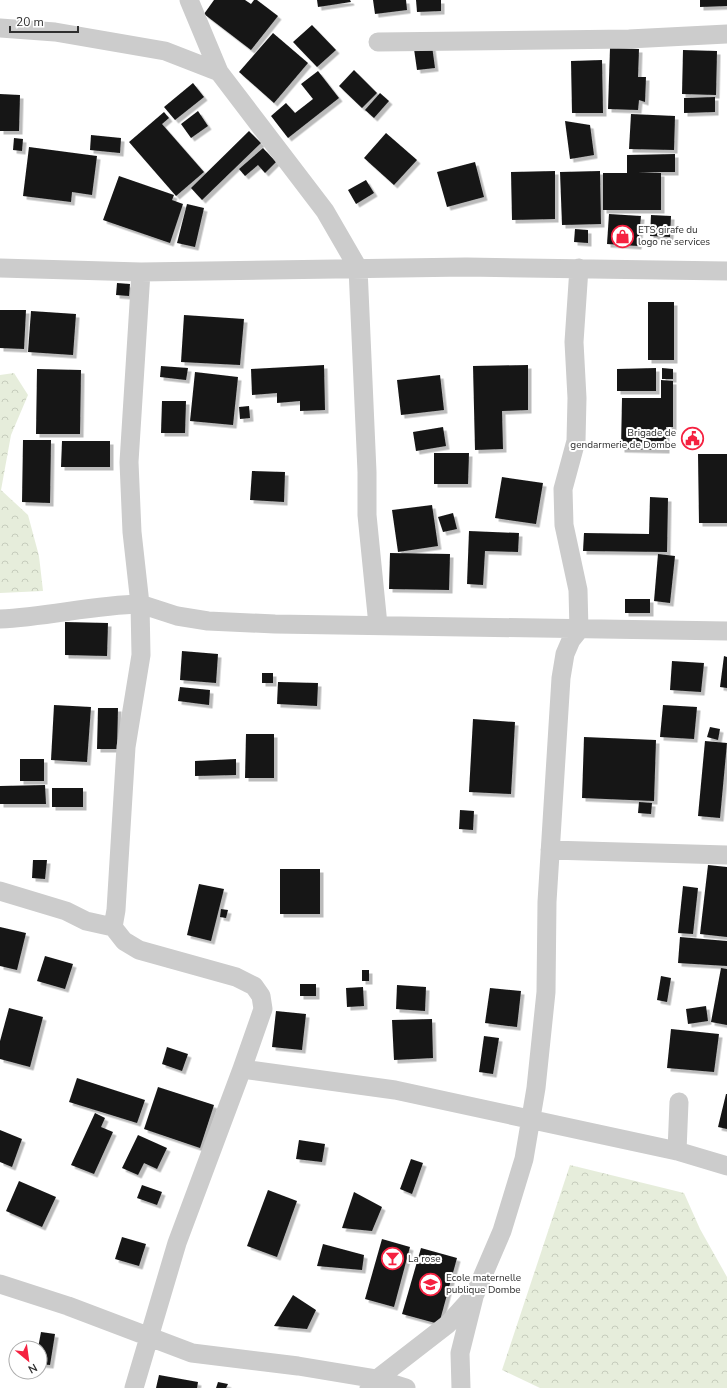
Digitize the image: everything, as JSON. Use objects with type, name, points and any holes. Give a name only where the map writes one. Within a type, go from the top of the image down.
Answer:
[{"type":"street","points":[[189,0],[219,72],[325,212],[358,268],[367,472],[367,515],[378,625]]},
{"type":"street","points":[[0,28],[55,32],[165,51],[219,72]]},
{"type":"street","points":[[378,42],[628,39],[727,34]]},
{"type":"street","points":[[0,268],[141,272],[466,267],[727,271]]},
{"type":"street","points":[[461,1388],[460,1353],[475,1294],[502,1231],[524,1159],[531,1120],[546,992],[550,850],[561,678],[565,654],[571,640],[579,630],[578,590],[564,525],[563,489],[576,440],[577,398],[574,342],[580,268]]},
{"type":"street","points":[[113,928],[116,910],[126,747],[141,655],[140,604],[132,532],[129,462],[141,272]]},
{"type":"street","points":[[0,619],[23,618],[112,604],[140,604],[177,616],[208,621],[275,624],[579,630],[668,629],[727,631]]},
{"type":"street","points":[[550,850],[727,855]]},
{"type":"street","points":[[0,891],[66,911],[86,921],[113,928],[124,941],[139,950],[236,977],[254,986],[261,996],[263,1009],[177,1243],[134,1388]]},
{"type":"street","points":[[242,1069],[395,1090],[508,1113],[531,1120],[677,1151],[727,1166]]},
{"type":"street","points":[[677,1151],[679,1102]]},
{"type":"street","points":[[0,1284],[68,1306],[148,1338],[192,1353],[298,1366],[373,1384],[406,1388]]},
{"type":"street","points":[[373,1384],[448,1324],[475,1294]]},
{"type":"green space","points":[[14,373],[28,395],[11,435],[1,490],[28,515],[39,556],[43,591],[0,593],[0,375]]},
{"type":"green space","points":[[570,1165],[684,1193],[700,1229],[727,1277],[727,1388],[540,1388],[502,1370]]},
{"type":"building","points":[[214,0],[245,0],[251,4],[254,0],[257,0],[278,16],[251,50],[204,14]]},
{"type":"building","points":[[317,0],[350,0],[351,2],[318,7]]},
{"type":"building","points":[[373,0],[406,0],[407,10],[375,14]]},
{"type":"building","points":[[416,0],[441,0],[441,11],[417,12]]},
{"type":"building","points":[[700,0],[727,0],[727,6],[700,7]]},
{"type":"building","points":[[312,25],[336,50],[317,67],[293,42]]},
{"type":"building","points":[[273,33],[308,63],[274,103],[239,72]]},
{"type":"building","points":[[432,46],[435,68],[417,70],[414,49]]},
{"type":"building","points":[[610,48],[639,49],[638,77],[646,77],[645,102],[639,100],[638,110],[608,109]]},
{"type":"building","points":[[683,50],[717,51],[716,95],[682,94]]},
{"type":"building","points":[[602,60],[603,113],[572,113],[571,61]]},
{"type":"building","points":[[354,70],[377,93],[362,108],[339,86]]},
{"type":"building","points":[[318,71],[339,98],[288,138],[271,116],[286,103],[295,113],[313,99],[301,84]]},
{"type":"building","points":[[193,83],[204,97],[175,120],[164,107]]},
{"type":"building","points":[[380,93],[389,101],[374,118],[365,110]]},
{"type":"building","points":[[0,94],[20,95],[19,131],[0,131]]},
{"type":"building","points":[[715,97],[715,112],[684,113],[684,98]]},
{"type":"building","points":[[198,111],[208,126],[191,138],[181,124]]},
{"type":"building","points":[[164,112],[169,118],[162,124],[204,172],[176,196],[129,142]]},
{"type":"building","points":[[631,114],[675,116],[674,150],[629,149]]},
{"type":"building","points":[[565,121],[590,125],[594,155],[570,159]]},
{"type":"building","points":[[249,131],[261,143],[202,200],[191,188]]},
{"type":"building","points":[[386,133],[417,160],[394,185],[364,158]]},
{"type":"building","points":[[91,135],[121,138],[120,153],[90,150]]},
{"type":"building","points":[[14,138],[23,139],[22,151],[13,150]]},
{"type":"building","points":[[29,147],[97,156],[92,195],[72,192],[71,202],[23,196]]},
{"type":"building","points":[[263,148],[276,162],[265,173],[258,165],[245,176],[239,169]]},
{"type":"building","points":[[675,154],[675,172],[638,172],[661,173],[661,210],[603,210],[603,173],[627,173],[627,155]]},
{"type":"building","points":[[475,162],[484,197],[447,207],[437,172]]},
{"type":"building","points":[[555,171],[555,219],[512,220],[511,172]]},
{"type":"building","points":[[600,171],[601,224],[562,225],[560,172]]},
{"type":"building","points":[[119,176],[174,195],[172,200],[183,204],[170,243],[103,220]]},
{"type":"building","points":[[366,180],[374,193],[356,204],[348,190]]},
{"type":"building","points":[[187,204],[204,208],[195,247],[177,243]]},
{"type":"building","points":[[609,214],[641,216],[638,246],[607,244]]},
{"type":"building","points":[[651,215],[671,216],[670,237],[650,236]]},
{"type":"building","points":[[575,229],[588,230],[588,243],[574,242]]},
{"type":"building","points":[[117,283],[130,284],[129,296],[116,295]]},
{"type":"building","points":[[648,302],[674,302],[674,360],[648,360]]},
{"type":"building","points":[[0,310],[26,310],[24,349],[0,348]]},
{"type":"building","points":[[31,311],[76,314],[73,355],[28,352]]},
{"type":"building","points":[[184,315],[244,319],[240,365],[181,362]]},
{"type":"building","points":[[324,365],[325,410],[300,411],[300,401],[277,403],[277,393],[252,395],[251,369]]},
{"type":"building","points":[[528,365],[528,410],[502,411],[503,449],[475,450],[473,366]]},
{"type":"building","points":[[161,366],[188,368],[186,380],[160,377]]},
{"type":"building","points":[[656,368],[656,391],[617,391],[617,369]]},
{"type":"building","points":[[662,368],[673,369],[673,379],[662,379]]},
{"type":"building","points":[[37,369],[81,370],[80,434],[36,434]]},
{"type":"building","points":[[195,372],[238,377],[233,425],[190,421]]},
{"type":"building","points":[[440,375],[444,410],[401,415],[397,380]]},
{"type":"building","points":[[661,380],[673,381],[673,427],[666,427],[666,450],[621,449],[622,398],[661,398]]},
{"type":"building","points":[[162,401],[186,401],[185,433],[161,433]]},
{"type":"building","points":[[249,406],[250,418],[240,419],[239,407]]},
{"type":"building","points":[[443,427],[446,446],[416,451],[413,432]]},
{"type":"building","points":[[23,440],[51,440],[50,503],[22,502]]},
{"type":"building","points":[[62,441],[110,441],[110,467],[61,467]]},
{"type":"building","points":[[434,453],[469,453],[468,484],[434,484]]},
{"type":"building","points":[[698,454],[727,454],[727,523],[699,523]]},
{"type":"building","points":[[252,471],[285,472],[284,502],[250,500]]},
{"type":"building","points":[[502,477],[543,483],[536,524],[495,518]]},
{"type":"building","points":[[650,497],[668,498],[667,552],[583,551],[584,533],[649,534]]},
{"type":"building","points":[[432,505],[438,546],[398,552],[392,510]]},
{"type":"building","points":[[453,513],[457,529],[443,532],[438,517]]},
{"type":"building","points":[[469,531],[519,533],[518,552],[485,551],[483,585],[467,584]]},
{"type":"building","points":[[390,553],[450,554],[449,590],[389,589]]},
{"type":"building","points":[[658,554],[675,556],[670,603],[654,601]]},
{"type":"building","points":[[625,599],[650,599],[650,613],[625,613]]},
{"type":"building","points":[[65,622],[108,623],[107,656],[65,655]]},
{"type":"building","points":[[182,651],[218,654],[216,683],[180,680]]},
{"type":"building","points":[[724,656],[727,657],[727,688],[720,687]]},
{"type":"building","points":[[672,661],[704,663],[701,692],[670,690]]},
{"type":"building","points":[[262,673],[273,673],[273,683],[262,683]]},
{"type":"building","points":[[278,682],[318,683],[317,706],[277,704]]},
{"type":"building","points":[[180,687],[210,690],[209,705],[178,701]]},
{"type":"building","points":[[54,705],[91,707],[87,762],[51,760]]},
{"type":"building","points":[[663,705],[697,707],[694,739],[660,737]]},
{"type":"building","points":[[98,708],[118,708],[117,749],[97,749]]},
{"type":"building","points":[[473,719],[515,722],[511,794],[469,792]]},
{"type":"building","points":[[710,727],[720,729],[718,740],[707,737]]},
{"type":"building","points":[[246,734],[274,734],[274,778],[245,778]]},
{"type":"building","points":[[584,737],[656,740],[654,801],[582,798]]},
{"type":"building","points":[[705,741],[727,743],[720,818],[698,816]]},
{"type":"building","points":[[20,759],[44,759],[44,781],[20,781]]},
{"type":"building","points":[[236,759],[236,775],[195,776],[195,761]]},
{"type":"building","points":[[45,785],[46,804],[0,804],[0,786]]},
{"type":"building","points":[[52,788],[83,788],[83,807],[52,807]]},
{"type":"building","points":[[639,802],[652,803],[651,814],[638,813]]},
{"type":"building","points":[[460,810],[474,811],[473,830],[459,829]]},
{"type":"building","points":[[33,860],[47,860],[45,879],[32,878]]},
{"type":"building","points":[[708,865],[727,867],[727,937],[700,934]]},
{"type":"building","points":[[280,869],[320,869],[320,914],[280,914]]},
{"type":"building","points":[[199,884],[224,889],[211,941],[187,935]]},
{"type":"building","points":[[683,886],[698,888],[693,934],[678,933]]},
{"type":"building","points":[[221,909],[228,910],[226,918],[220,917]]},
{"type":"building","points":[[0,927],[26,933],[17,970],[0,966]]},
{"type":"building","points":[[680,937],[727,941],[727,966],[678,963]]},
{"type":"building","points":[[45,956],[73,964],[65,989],[37,981]]},
{"type":"building","points":[[721,968],[727,969],[727,1025],[711,1022]]},
{"type":"building","points":[[362,970],[369,970],[369,981],[362,981]]},
{"type":"building","points":[[661,976],[671,978],[667,1002],[657,1000]]},
{"type":"building","points":[[300,984],[316,984],[316,996],[300,996]]},
{"type":"building","points":[[397,985],[426,987],[425,1011],[396,1009]]},
{"type":"building","points":[[363,987],[364,1006],[347,1007],[346,988]]},
{"type":"building","points":[[490,988],[521,991],[517,1027],[485,1023]]},
{"type":"building","points":[[706,1006],[708,1021],[688,1024],[686,1009]]},
{"type":"building","points":[[9,1008],[43,1017],[30,1067],[0,1059],[0,1041]]},
{"type":"building","points":[[276,1011],[306,1014],[302,1050],[272,1047]]},
{"type":"building","points":[[432,1019],[433,1058],[394,1060],[392,1020]]},
{"type":"building","points":[[671,1029],[719,1034],[714,1072],[667,1068]]},
{"type":"building","points":[[484,1036],[499,1038],[493,1074],[479,1072]]},
{"type":"building","points":[[167,1047],[188,1054],[182,1071],[162,1064]]},
{"type":"building","points":[[77,1078],[145,1100],[137,1123],[69,1102]]},
{"type":"building","points":[[158,1087],[214,1105],[200,1148],[144,1129]]},
{"type":"building","points":[[727,1094],[727,1129],[718,1127]]},
{"type":"building","points":[[95,1113],[105,1118],[101,1127],[113,1132],[94,1174],[71,1165]]},
{"type":"building","points":[[0,1130],[22,1139],[12,1167],[0,1162]]},
{"type":"building","points":[[138,1135],[167,1148],[157,1169],[144,1163],[138,1175],[122,1168]]},
{"type":"building","points":[[299,1140],[325,1144],[322,1162],[296,1159]]},
{"type":"building","points":[[411,1159],[423,1163],[412,1194],[400,1189]]},
{"type":"building","points":[[19,1181],[56,1197],[42,1227],[6,1211]]},
{"type":"building","points":[[142,1185],[162,1192],[157,1205],[137,1198]]},
{"type":"building","points":[[268,1190],[297,1201],[277,1257],[247,1246]]},
{"type":"building","points":[[354,1192],[382,1207],[372,1231],[342,1228]]},
{"type":"building","points":[[122,1237],[146,1244],[139,1266],[115,1259]]},
{"type":"building","points":[[382,1239],[410,1247],[394,1307],[365,1299]]},
{"type":"building","points":[[323,1244],[364,1255],[362,1270],[317,1266]]},
{"type":"building","points":[[421,1248],[457,1258],[439,1324],[402,1314]]},
{"type":"building","points":[[293,1295],[316,1310],[307,1329],[274,1326]]},
{"type":"building","points":[[41,1332],[55,1334],[50,1365],[48,1365],[48,1340],[40,1340]]},
{"type":"building","points":[[159,1375],[198,1382],[197,1388],[156,1388]]},
{"type":"building","points":[[218,1382],[228,1384],[226,1388],[216,1388]]},
{"type":"place","name":"ETS girafe du logo ne services","points":[[622,236]]},
{"type":"place","name":"Brigade de gendarmerie de Dombe","points":[[692,439]]},
{"type":"place","name":"La rose","points":[[393,1259]]},
{"type":"place","name":"Ecole maternelle publique Dombe","points":[[430,1284]]}]
